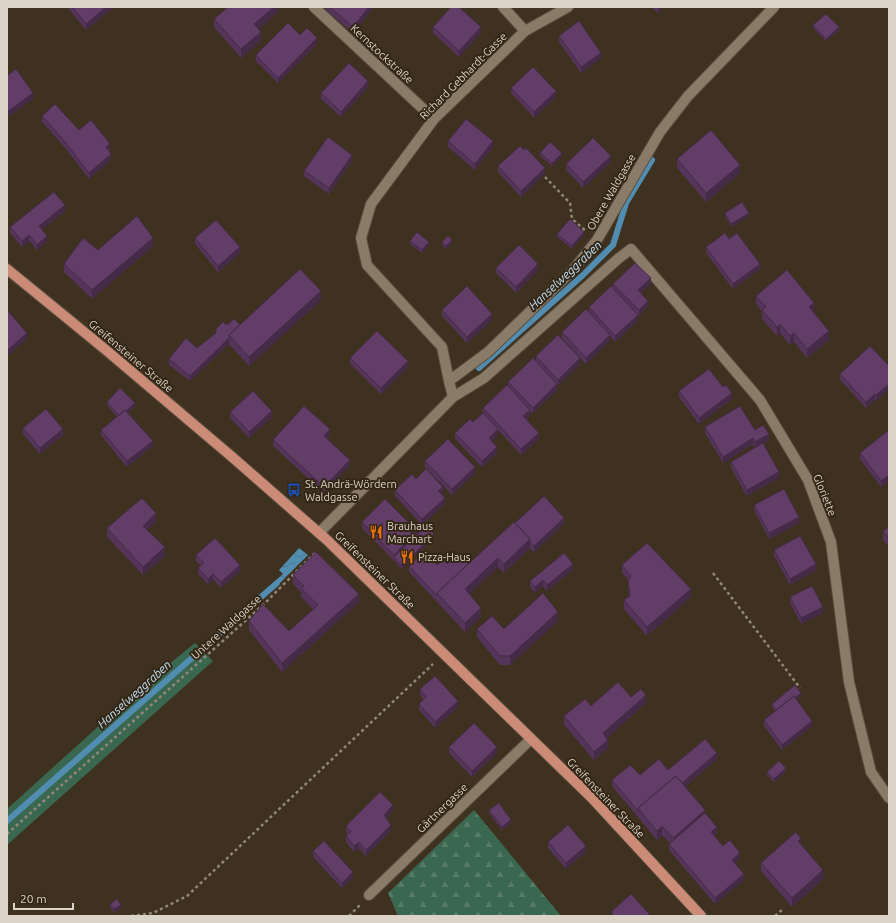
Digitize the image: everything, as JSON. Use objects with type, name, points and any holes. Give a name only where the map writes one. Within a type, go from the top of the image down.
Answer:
[{"type":"main road","name":"Greifensteiner Straße","points":[[7,269],[106,350],[231,456],[323,537],[593,799],[701,916]]},
{"type":"street","name":"Kernstockstraße","points":[[314,7],[434,119]]},
{"type":"street","points":[[503,7],[525,31]]},
{"type":"street","name":"Richard Gebhardt-Gasse","points":[[449,381],[442,347],[366,265],[361,238],[371,204],[434,119],[525,31],[568,7]]},
{"type":"street","name":"Obere Waldgasse","points":[[449,381],[488,352],[573,270],[597,240],[660,132],[688,96],[774,7]]},
{"type":"street","name":"Gloriette","points":[[453,397],[484,378],[631,249],[760,400],[808,480],[831,542],[849,682],[871,772],[889,798]]},
{"type":"street","points":[[323,537],[453,397],[449,381]]},
{"type":"street","name":"Gärtnergasse","points":[[369,895],[531,739]]},
{"type":"path","points":[[545,177],[570,203],[572,219],[597,240]]},
{"type":"path","name":"Untere Waldgasse","points":[[7,834],[263,605],[323,537]]},
{"type":"path","points":[[713,573],[800,688]]},
{"type":"path","points":[[131,916],[153,913],[187,896],[444,654]]},
{"type":"path","points":[[775,916],[783,909]]},
{"type":"green space","points":[[195,643],[213,661],[7,845],[7,809],[153,677]]},
{"type":"green space","points":[[474,810],[561,916],[398,916],[388,893]]},
{"type":"water","points":[[299,548],[308,555],[279,584],[275,581],[283,574],[279,570]]},
{"type":"building","points":[[72,7],[106,7],[86,24]]},
{"type":"building","points":[[228,7],[274,7],[254,24],[261,32],[241,49],[214,19]]},
{"type":"building","points":[[330,7],[369,7],[353,27]]},
{"type":"building","points":[[451,7],[459,7],[481,27],[459,51],[433,27]]},
{"type":"building","points":[[826,14],[839,27],[826,39],[813,25]]},
{"type":"building","points":[[579,21],[601,53],[581,67],[559,36]]},
{"type":"building","points":[[288,23],[300,35],[307,28],[317,38],[278,78],[256,55]]},
{"type":"building","points":[[349,63],[368,81],[341,112],[321,93]]},
{"type":"building","points":[[533,67],[556,91],[534,112],[511,88]]},
{"type":"building","points":[[16,69],[33,93],[7,112],[7,76]]},
{"type":"building","points":[[55,104],[79,130],[91,120],[110,144],[106,147],[111,154],[89,173],[66,143],[42,116]]},
{"type":"building","points":[[466,119],[493,141],[475,164],[448,141]]},
{"type":"building","points":[[711,130],[740,165],[706,193],[677,159]]},
{"type":"building","points":[[328,137],[352,155],[329,188],[304,171]]},
{"type":"building","points":[[593,138],[611,156],[583,182],[566,164]]},
{"type":"building","points":[[550,142],[562,153],[552,163],[540,153]]},
{"type":"building","points":[[520,146],[524,150],[526,148],[545,168],[521,191],[498,166]]},
{"type":"building","points":[[54,192],[65,205],[39,226],[47,236],[37,245],[29,235],[22,241],[10,227]]},
{"type":"building","points":[[742,202],[749,213],[731,224],[725,213]]},
{"type":"building","points":[[137,216],[153,238],[92,290],[64,264],[83,238],[98,250]]},
{"type":"building","points":[[570,219],[584,232],[572,246],[557,234]]},
{"type":"building","points":[[216,220],[240,247],[218,266],[195,238]]},
{"type":"building","points":[[417,232],[429,242],[422,250],[410,241]]},
{"type":"building","points":[[725,233],[729,239],[737,233],[760,264],[733,284],[706,247]]},
{"type":"building","points":[[448,236],[452,240],[446,246],[442,242]]},
{"type":"building","points":[[519,245],[538,264],[516,287],[496,268]]},
{"type":"building","points":[[635,263],[651,278],[638,290],[648,301],[639,310],[613,284]]},
{"type":"building","points":[[300,269],[321,291],[249,357],[229,335]]},
{"type":"building","points":[[787,270],[814,303],[809,307],[829,331],[807,349],[794,333],[790,336],[780,324],[777,327],[762,310],[766,307],[756,296]]},
{"type":"building","points":[[467,286],[492,314],[467,337],[442,310]]},
{"type":"building","points":[[611,286],[638,315],[615,336],[589,307]]},
{"type":"building","points":[[586,309],[610,335],[586,358],[562,332]]},
{"type":"building","points":[[7,310],[27,333],[7,351]]},
{"type":"building","points":[[234,319],[240,325],[229,335],[229,338],[190,376],[169,359],[186,338],[197,348],[216,333],[216,329],[223,322],[227,325]]},
{"type":"building","points":[[377,331],[408,361],[381,388],[350,358]]},
{"type":"building","points":[[558,335],[580,358],[558,380],[536,356]]},
{"type":"building","points":[[870,346],[889,366],[889,384],[866,402],[840,374]]},
{"type":"building","points":[[533,358],[557,384],[533,408],[508,382]]},
{"type":"building","points":[[709,369],[723,387],[726,385],[732,393],[699,418],[679,391]]},
{"type":"building","points":[[507,385],[530,410],[523,416],[539,433],[521,449],[483,408]]},
{"type":"building","points":[[120,388],[135,403],[119,415],[107,402]]},
{"type":"building","points":[[253,391],[272,411],[249,432],[230,412]]},
{"type":"building","points":[[304,406],[330,429],[324,436],[350,460],[324,487],[273,440]]},
{"type":"building","points":[[740,406],[755,430],[763,425],[769,434],[755,442],[753,438],[723,457],[705,427]]},
{"type":"building","points":[[46,409],[63,429],[40,448],[23,428]]},
{"type":"building","points":[[125,410],[153,441],[127,461],[101,430]]},
{"type":"building","points":[[483,413],[498,429],[489,438],[497,447],[482,461],[455,433],[470,419],[473,422]]},
{"type":"building","points":[[889,430],[889,475],[881,481],[860,453]]},
{"type":"building","points":[[448,439],[475,467],[452,489],[425,461]]},
{"type":"building","points":[[763,443],[779,472],[747,490],[731,462]]},
{"type":"building","points":[[426,469],[443,487],[438,491],[445,498],[422,519],[395,490],[412,474],[416,479]]},
{"type":"building","points":[[784,489],[799,517],[769,533],[754,505]]},
{"type":"building","points":[[544,496],[564,518],[534,546],[530,542],[530,539],[515,523]]},
{"type":"building","points":[[142,498],[156,513],[143,526],[165,547],[143,567],[107,528]]},
{"type":"building","points":[[385,499],[417,531],[394,555],[362,522]]},
{"type":"building","points":[[514,522],[530,539],[504,564],[498,558],[465,589],[481,608],[465,623],[437,593]]},
{"type":"building","points":[[426,526],[434,534],[402,566],[394,557]]},
{"type":"building","points":[[889,527],[889,538],[883,531]]},
{"type":"building","points":[[800,536],[816,564],[790,579],[774,550]]},
{"type":"building","points":[[215,538],[240,565],[221,582],[213,574],[208,579],[198,568],[204,563],[196,555]]},
{"type":"building","points":[[647,543],[691,589],[647,627],[624,600],[630,596],[628,580],[631,576],[622,565]]},
{"type":"building","points":[[316,552],[359,594],[282,663],[249,621],[263,604],[289,631],[318,605],[301,588],[304,586],[293,575]]},
{"type":"building","points":[[424,552],[437,565],[443,560],[447,564],[458,553],[468,564],[437,593],[437,596],[409,566]]},
{"type":"building","points":[[564,553],[573,564],[547,585],[543,580],[535,587],[530,581]]},
{"type":"building","points":[[812,586],[823,607],[801,618],[790,597]]},
{"type":"building","points":[[543,593],[558,612],[510,656],[500,656],[477,629],[492,616],[504,629]]},
{"type":"building","points":[[435,676],[458,701],[435,722],[419,704],[426,697],[420,689]]},
{"type":"building","points":[[618,682],[631,697],[641,689],[646,695],[603,733],[608,740],[594,752],[564,716],[585,699],[591,706]]},
{"type":"building","points":[[795,685],[801,693],[795,698],[794,696],[776,710],[772,704]]},
{"type":"building","points":[[794,696],[812,721],[782,745],[764,720]]},
{"type":"building","points":[[474,723],[497,747],[472,771],[449,747]]},
{"type":"building","points":[[705,739],[717,753],[682,783],[676,776],[638,808],[638,811],[612,780],[630,765],[640,775],[659,759],[668,770]]},
{"type":"building","points":[[779,761],[786,768],[774,779],[767,772]]},
{"type":"building","points":[[676,776],[705,810],[673,838],[662,826],[657,831],[638,808]]},
{"type":"building","points":[[380,792],[393,805],[384,815],[391,825],[366,850],[359,842],[354,846],[346,836],[351,832],[346,826]]},
{"type":"building","points":[[499,803],[511,820],[502,827],[489,810]]},
{"type":"building","points":[[705,813],[717,827],[711,832],[723,846],[730,840],[740,853],[732,860],[744,874],[715,898],[669,844]]},
{"type":"building","points":[[568,825],[586,846],[566,863],[548,842]]},
{"type":"building","points":[[796,832],[801,839],[798,841],[823,870],[792,898],[761,863]]},
{"type":"building","points":[[324,841],[353,872],[342,883],[313,851]]},
{"type":"building","points":[[631,894],[650,915],[614,916],[611,912]]},
{"type":"building","points":[[117,899],[121,905],[114,909],[110,904]]},
{"type":"waterway","name":"Hanselweggraben","points":[[479,368],[583,275],[613,245],[626,203],[652,160]]},
{"type":"waterway","name":"Hanselweggraben","points":[[7,821],[277,583]]},
{"type":"place","name":"St. Andrä-Wördern Waldgasse","points":[[294,490]]},
{"type":"place","name":"Brauhaus Marchart","points":[[376,532]]},
{"type":"place","name":"Pizza-Haus","points":[[407,557]]}]
